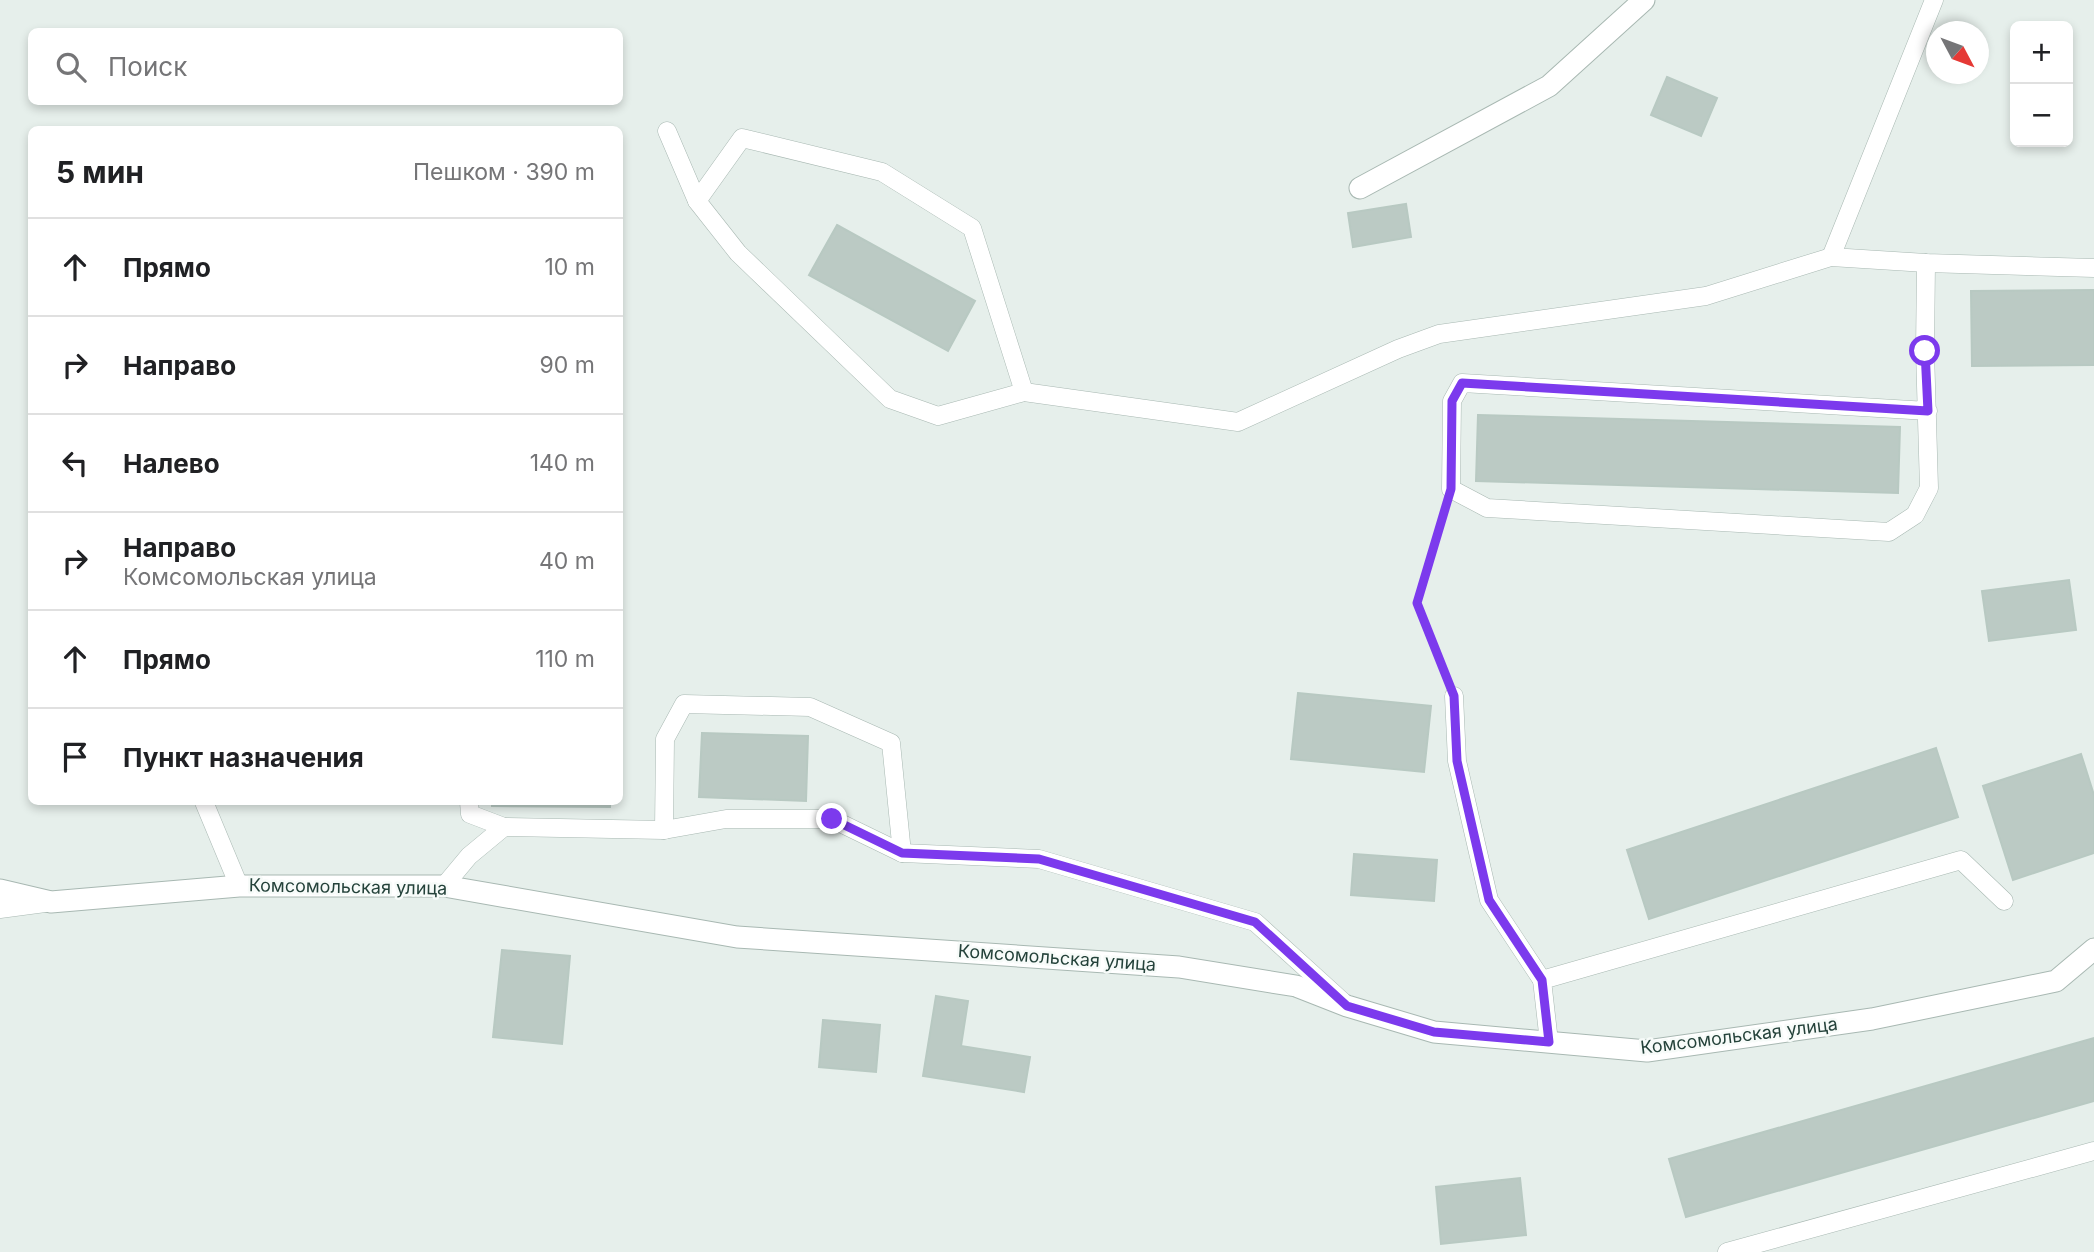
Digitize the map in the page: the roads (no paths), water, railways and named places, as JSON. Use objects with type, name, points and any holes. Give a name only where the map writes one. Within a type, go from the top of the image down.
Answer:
[{"type":"street","points":[[1360,188],[1549,86],[1644,0]]},
{"type":"street","name":"Комсомольская улица","points":[[0,890],[51,902],[239,886],[444,886],[737,937],[1180,967],[1296,986],[1347,1006],[1434,1032],[1647,1051],[1872,1018],[2056,981],[2094,949]]},
{"type":"lane","points":[[1831,257],[1934,0]]},
{"type":"lane","points":[[667,131],[697,201],[738,253],[890,399],[938,416],[1024,392],[1238,422],[1398,349],[1439,334],[1706,296],[1831,257],[2094,268]]},
{"type":"lane","points":[[697,201],[742,138],[882,172],[972,228],[1024,392]]},
{"type":"lane","points":[[1926,263],[1925,351],[1928,411],[1929,488],[1914,516],[1889,533],[1487,508],[1451,489],[1452,401],[1462,383],[1928,411]]},
{"type":"lane","points":[[1454,696],[1457,761],[1489,900],[1542,980],[1549,1042]]},
{"type":"lane","points":[[664,830],[665,739],[684,704],[810,707],[891,743],[902,853]]},
{"type":"lane","points":[[205,805],[239,886]]},
{"type":"lane","points":[[469,805],[470,814],[503,827],[664,830],[726,819],[832,819],[902,853],[1039,859],[1255,922],[1347,1006]]},
{"type":"lane","points":[[444,886],[469,856],[503,827]]},
{"type":"lane","points":[[1542,980],[1961,860],[2004,901]]},
{"type":"lane","points":[[0,909],[51,902]]},
{"type":"lane","points":[[1727,1252],[2094,1151]]}]
